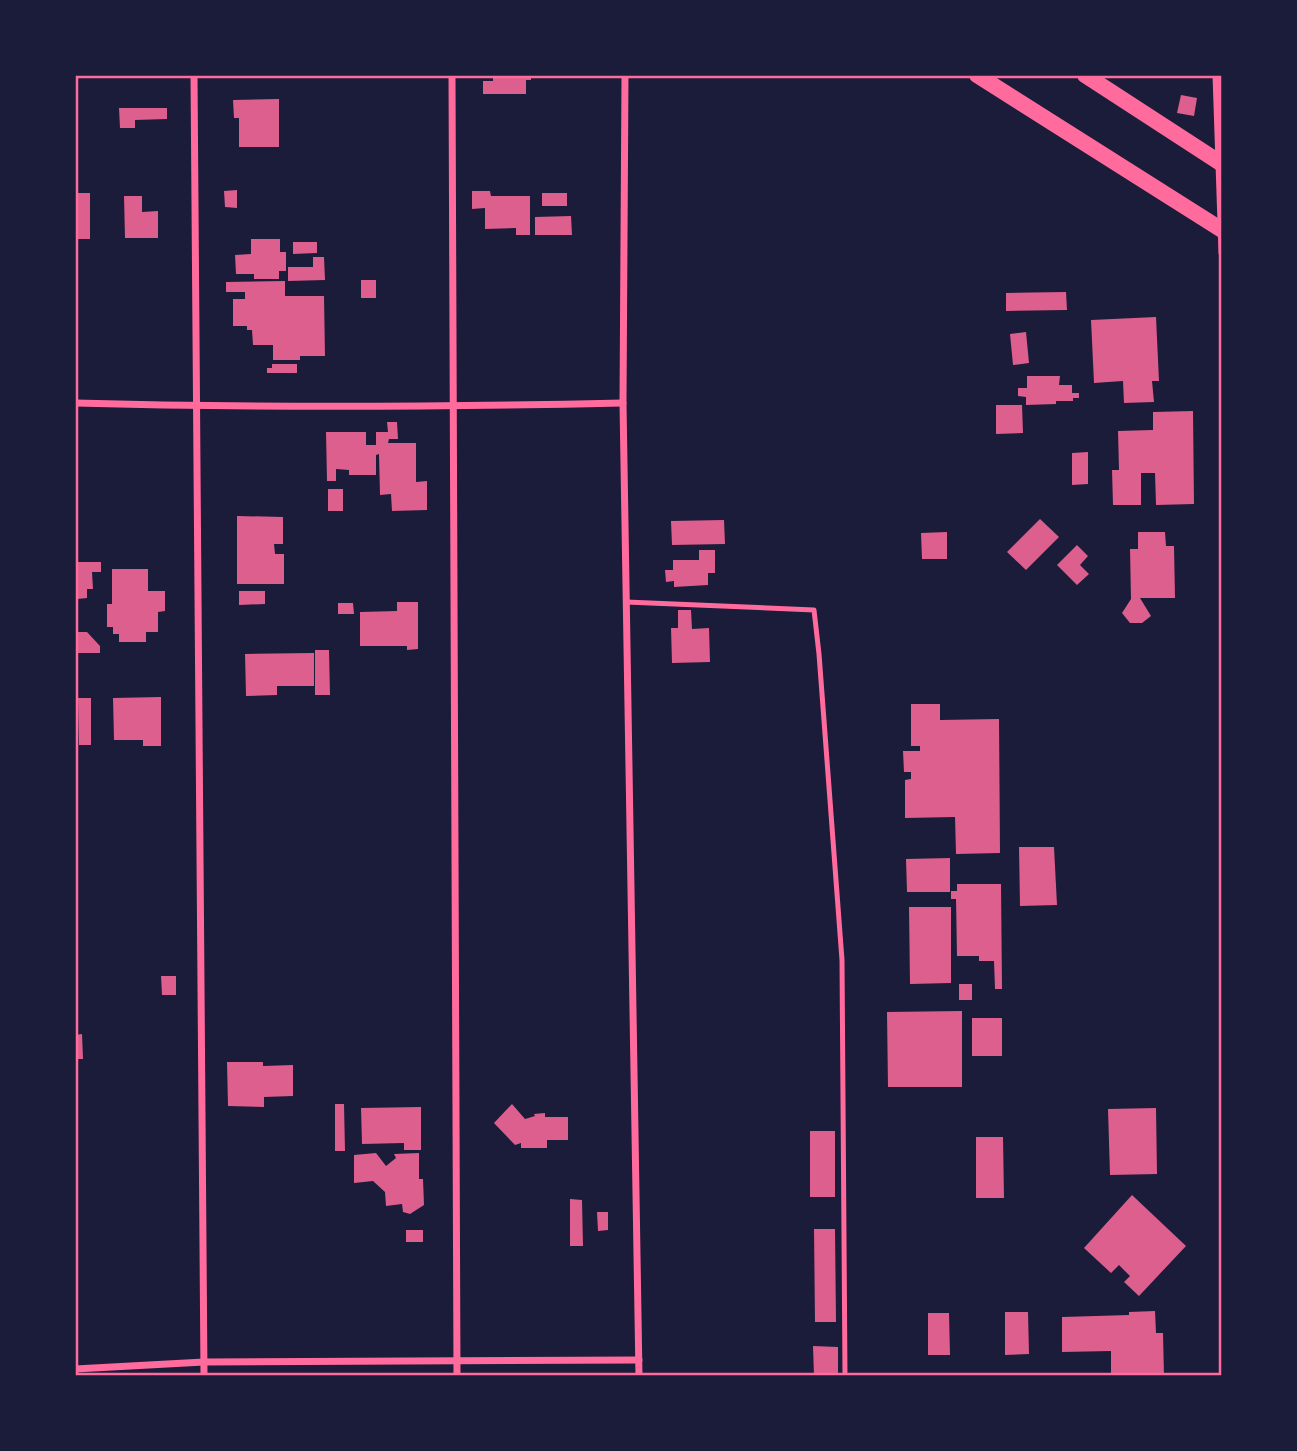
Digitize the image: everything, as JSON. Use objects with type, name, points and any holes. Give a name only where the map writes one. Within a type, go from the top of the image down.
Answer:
[{"type":"main road","points":[[978,75],[1221,230]]},
{"type":"main road","points":[[1085,75],[1220,162]]},
{"type":"street","points":[[194,75],[204,1376]]},
{"type":"street","points":[[452,75],[457,1376]]},
{"type":"street","points":[[625,75],[623,403],[639,1376]]},
{"type":"street","points":[[1216,75],[1222,253]]},
{"type":"street","points":[[75,403],[454,407],[623,403]]},
{"type":"street","points":[[75,1369],[204,1362],[639,1360]]},
{"type":"lane","points":[[626,603],[814,610],[842,960],[845,1376]]},
{"type":"building","points":[[493,75],[531,75],[531,80],[526,80],[526,94],[483,94],[483,81],[493,81]]},
{"type":"building","points":[[1181,95],[1197,98],[1194,116],[1177,113]]},
{"type":"building","points":[[279,99],[279,147],[239,147],[239,118],[234,118],[233,100]]},
{"type":"building","points":[[119,108],[167,108],[167,119],[135,120],[135,128],[120,128]]},
{"type":"building","points":[[237,190],[237,208],[225,207],[224,191]]},
{"type":"building","points":[[472,191],[490,191],[491,196],[530,196],[530,235],[516,235],[516,228],[485,229],[485,208],[472,209]]},
{"type":"building","points":[[75,193],[90,193],[90,239],[75,239]]},
{"type":"building","points":[[542,193],[567,193],[567,206],[542,206]]},
{"type":"building","points":[[124,196],[142,196],[142,212],[158,211],[158,238],[125,238]]},
{"type":"building","points":[[571,216],[572,235],[535,235],[535,217]]},
{"type":"building","points":[[251,239],[280,239],[280,252],[286,252],[286,271],[279,271],[279,279],[254,279],[254,274],[236,274],[235,255],[251,254]]},
{"type":"building","points":[[293,242],[317,242],[317,253],[293,254]]},
{"type":"building","points":[[313,257],[324,257],[325,280],[288,281],[288,267],[313,267]]},
{"type":"building","points":[[361,280],[376,280],[376,298],[361,298]]},
{"type":"building","points":[[285,281],[285,296],[324,296],[325,356],[273,360],[273,345],[253,345],[252,330],[247,330],[247,326],[233,326],[233,299],[245,299],[245,292],[226,292],[226,282]]},
{"type":"building","points":[[1066,292],[1067,310],[1006,311],[1006,293]]},
{"type":"building","points":[[1156,317],[1159,381],[1152,381],[1154,402],[1124,403],[1123,381],[1094,383],[1091,320]]},
{"type":"building","points":[[1026,332],[1029,363],[1013,365],[1010,334]]},
{"type":"building","points":[[272,364],[297,364],[297,373],[267,373],[267,368],[272,368]]},
{"type":"building","points":[[1027,376],[1060,376],[1059,385],[1072,385],[1072,393],[1079,393],[1079,398],[1073,398],[1073,401],[1056,401],[1056,404],[1026,405],[1026,397],[1018,396],[1018,388],[1027,388]]},
{"type":"building","points":[[996,405],[1022,405],[1023,433],[996,434]]},
{"type":"building","points":[[1193,411],[1194,504],[1156,505],[1155,473],[1141,473],[1141,505],[1113,505],[1112,470],[1119,470],[1118,431],[1153,430],[1153,412]]},
{"type":"building","points":[[387,422],[397,422],[398,439],[389,439],[388,443],[416,443],[416,482],[427,481],[427,510],[392,511],[391,494],[380,495],[379,454],[376,455],[376,475],[349,475],[349,470],[336,469],[336,481],[327,481],[326,432],[366,432],[366,445],[376,445],[376,432],[388,432]]},
{"type":"building","points":[[1088,452],[1088,484],[1072,485],[1072,453]]},
{"type":"building","points":[[328,489],[343,489],[343,511],[328,511]]},
{"type":"building","points":[[237,516],[283,517],[283,544],[274,544],[275,554],[284,554],[284,584],[237,584]]},
{"type":"building","points":[[1040,519],[1059,537],[1026,570],[1007,552]]},
{"type":"building","points":[[724,520],[725,544],[672,545],[671,521]]},
{"type":"building","points":[[947,532],[947,559],[922,559],[921,533]]},
{"type":"building","points":[[1138,532],[1165,532],[1166,546],[1174,546],[1175,598],[1140,598],[1151,616],[1142,623],[1130,623],[1122,613],[1131,599],[1130,549],[1138,549]]},
{"type":"building","points":[[1077,545],[1088,556],[1080,565],[1089,574],[1077,585],[1057,565]]},
{"type":"building","points":[[699,550],[715,550],[715,573],[708,573],[708,585],[674,587],[674,581],[666,582],[665,570],[673,570],[673,560],[699,560]]},
{"type":"building","points":[[76,562],[101,562],[101,572],[92,572],[93,589],[87,589],[87,598],[77,599]]},
{"type":"building","points":[[112,569],[148,569],[148,591],[165,591],[165,611],[158,612],[158,632],[146,632],[146,642],[119,642],[119,634],[113,634],[113,627],[107,627],[107,604],[112,604]]},
{"type":"building","points":[[239,591],[265,591],[265,604],[239,605]]},
{"type":"building","points":[[397,602],[418,602],[418,649],[407,650],[407,646],[360,646],[360,612],[397,611]]},
{"type":"building","points":[[338,603],[353,603],[354,614],[338,614]]},
{"type":"building","points":[[678,610],[691,610],[692,629],[709,628],[710,662],[672,663],[671,628],[678,628]]},
{"type":"building","points":[[77,632],[87,632],[100,646],[100,653],[78,653]]},
{"type":"building","points":[[315,650],[329,650],[330,695],[315,695]]},
{"type":"building","points":[[314,653],[314,686],[277,686],[277,695],[246,696],[245,654]]},
{"type":"building","points":[[161,697],[161,746],[143,746],[143,740],[114,740],[113,698]]},
{"type":"building","points":[[78,698],[91,698],[91,745],[79,745]]},
{"type":"building","points":[[911,704],[940,704],[940,720],[999,719],[1000,853],[956,854],[955,817],[905,818],[905,780],[911,779],[911,772],[904,772],[903,751],[920,751],[920,746],[911,746]]},
{"type":"building","points":[[1019,847],[1054,847],[1057,905],[1020,906]]},
{"type":"building","points":[[950,858],[950,892],[907,892],[906,859]]},
{"type":"building","points":[[957,884],[1001,884],[1002,989],[995,989],[994,961],[979,961],[979,956],[957,956],[956,899],[951,899],[951,891],[957,891]]},
{"type":"building","points":[[909,907],[951,907],[951,983],[910,984]]},
{"type":"building","points":[[161,976],[176,976],[176,995],[162,995]]},
{"type":"building","points":[[959,984],[972,984],[972,1000],[959,1000]]},
{"type":"building","points":[[962,1011],[962,1087],[888,1087],[887,1012]]},
{"type":"building","points":[[972,1018],[1002,1018],[1002,1056],[972,1056]]},
{"type":"building","points":[[82,1034],[83,1059],[75,1059],[75,1035]]},
{"type":"building","points":[[227,1062],[263,1062],[263,1066],[293,1065],[293,1096],[264,1097],[264,1107],[228,1106]]},
{"type":"building","points":[[335,1104],[344,1104],[345,1151],[335,1151]]},
{"type":"building","points":[[512,1104],[525,1119],[535,1116],[534,1114],[545,1113],[545,1117],[568,1117],[568,1140],[547,1140],[547,1148],[521,1148],[521,1143],[515,1145],[494,1123]]},
{"type":"building","points":[[421,1107],[421,1150],[404,1150],[404,1143],[362,1144],[361,1108]]},
{"type":"building","points":[[1156,1108],[1157,1174],[1110,1175],[1108,1109]]},
{"type":"building","points":[[810,1131],[835,1131],[835,1197],[810,1197]]},
{"type":"building","points":[[976,1137],[1003,1137],[1004,1198],[976,1198]]},
{"type":"building","points":[[376,1153],[386,1166],[396,1158],[394,1154],[419,1153],[419,1179],[423,1179],[424,1205],[410,1214],[403,1212],[402,1204],[386,1206],[385,1192],[373,1181],[354,1183],[354,1155]]},
{"type":"building","points":[[1132,1195],[1186,1246],[1139,1296],[1124,1282],[1130,1276],[1119,1265],[1111,1273],[1084,1248]]},
{"type":"building","points":[[570,1199],[582,1200],[583,1246],[570,1246]]},
{"type":"building","points":[[597,1212],[608,1212],[608,1230],[598,1231]]},
{"type":"building","points":[[814,1229],[835,1229],[836,1322],[815,1322]]},
{"type":"building","points":[[406,1230],[423,1230],[423,1242],[406,1242]]},
{"type":"building","points":[[1155,1311],[1156,1333],[1163,1333],[1164,1376],[1111,1376],[1111,1351],[1062,1352],[1062,1317],[1129,1315],[1129,1312]]},
{"type":"building","points":[[1005,1312],[1028,1312],[1029,1354],[1005,1355]]},
{"type":"building","points":[[928,1313],[949,1313],[950,1355],[928,1355]]},
{"type":"building","points":[[813,1346],[838,1347],[838,1376],[814,1376]]}]
